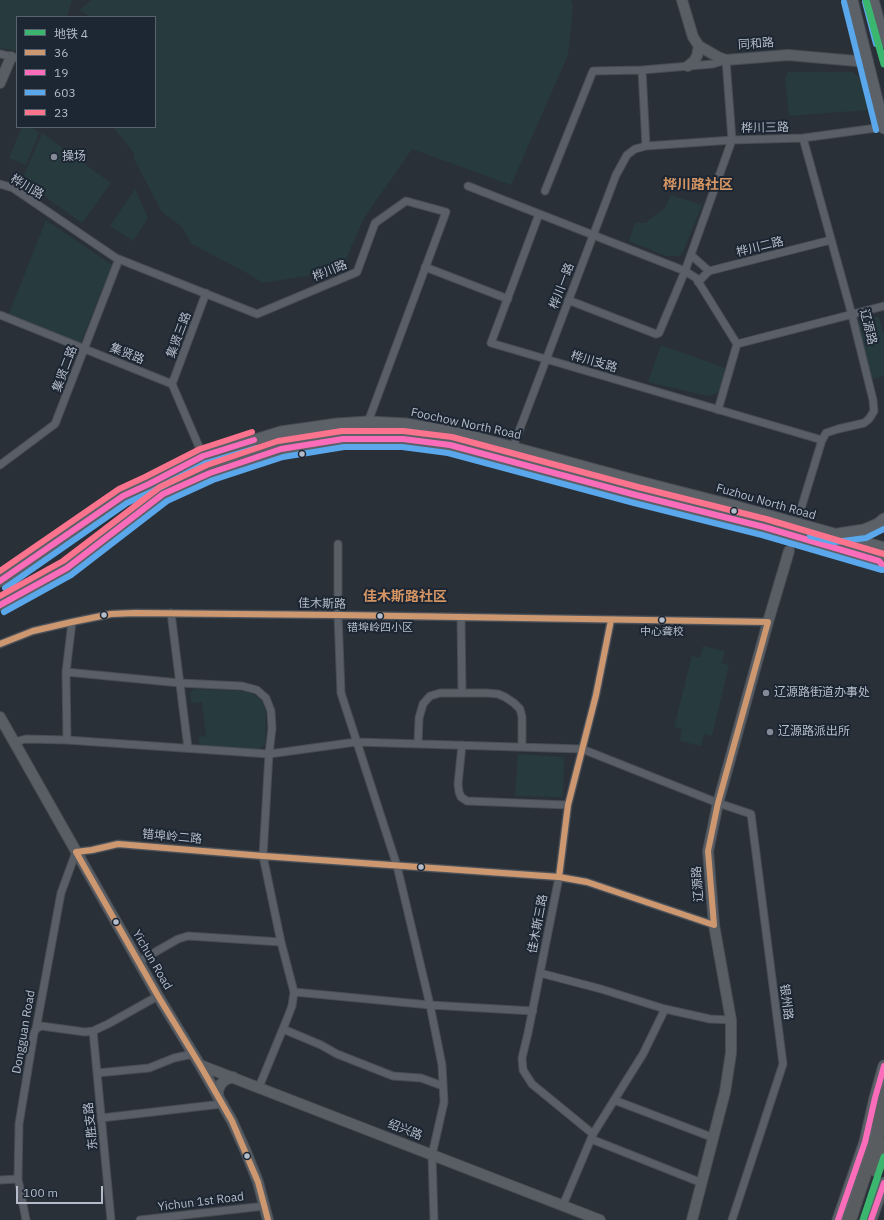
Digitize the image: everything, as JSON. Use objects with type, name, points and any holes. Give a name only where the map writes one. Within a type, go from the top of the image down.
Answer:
[{"type":"highway","points":[[850,1220],[879,1150],[884,1094]]},
{"type":"highway","points":[[858,1220],[879,1150],[884,1116]]},
{"type":"main road","points":[[852,0],[884,127]]},
{"type":"main road","points":[[873,0],[884,39]]},
{"type":"main road","name":"Foochow North Road","points":[[0,581],[123,496],[203,456],[281,432],[337,424],[368,422],[406,424],[452,432],[513,447]]},
{"type":"main road","points":[[0,605],[67,568],[163,494],[210,473],[281,449],[343,440],[369,439]]},
{"type":"main road","name":"Fuzhou North Road","points":[[369,439],[403,439],[450,445],[764,528],[882,563]]},
{"type":"main road","name":"Fuzhou North Road","points":[[513,447],[884,548]]},
{"type":"main road","points":[[834,534],[864,530],[878,524],[884,519]]},
{"type":"main road","points":[[838,1220],[865,1142],[884,1066]]},
{"type":"main road","points":[[871,1220],[884,1183]]},
{"type":"street","points":[[682,0],[693,37],[699,46],[697,56],[688,66]]},
{"type":"street","points":[[879,0],[884,21]]},
{"type":"street","name":"同和路","points":[[699,46],[726,60],[788,55],[868,62]]},
{"type":"street","points":[[0,54],[14,57],[0,83]]},
{"type":"street","points":[[545,191],[593,71],[642,70],[713,64],[726,60],[732,140],[685,271],[659,333],[656,334],[568,300]]},
{"type":"street","points":[[642,70],[646,146]]},
{"type":"street","name":"桦川三路","points":[[646,146],[732,140],[803,138],[884,127]]},
{"type":"street","name":"辽源路","points":[[803,138],[852,315],[873,400],[874,411],[869,419],[864,423],[826,433],[822,440]]},
{"type":"street","name":"桦川一路","points":[[513,447],[545,359],[616,175],[627,155],[635,149],[646,146]]},
{"type":"street","name":"桦川路","points":[[0,184],[13,188],[120,259],[257,314],[357,272],[375,223],[406,201],[446,212],[368,422],[369,439]]},
{"type":"street","points":[[468,186],[685,271],[696,278],[737,344],[718,410]]},
{"type":"street","name":"桦川支路","points":[[539,214],[491,343],[822,440]]},
{"type":"street","name":"桦川二路","points":[[709,271],[831,240]]},
{"type":"street","points":[[690,256],[709,271],[698,282]]},
{"type":"street","name":"集贤二路","points":[[0,465],[55,424],[120,259]]},
{"type":"street","points":[[425,267],[508,299]]},
{"type":"street","name":"集贤三路","points":[[172,384],[206,293]]},
{"type":"street","points":[[737,344],[884,306]]},
{"type":"street","name":"集贤路","points":[[0,315],[172,384]]},
{"type":"street","points":[[172,384],[203,456]]},
{"type":"street","points":[[800,512],[822,440]]},
{"type":"street","points":[[338,544],[340,693],[397,866],[430,1005],[442,1065],[444,1102],[432,1154],[434,1220]]},
{"type":"street","name":"辽源路","points":[[692,1220],[725,1092],[731,1053],[731,1020],[714,925],[708,851],[718,803],[789,551]]},
{"type":"street","points":[[171,613],[188,748]]},
{"type":"street","name":"佳木斯路","points":[[0,644],[32,631],[111,614],[171,613],[338,615],[768,622]]},
{"type":"street","points":[[461,617],[462,692]]},
{"type":"street","name":"佳木斯三路","points":[[611,620],[596,695],[568,805],[559,877],[533,1011],[522,1058],[523,1070],[532,1084],[592,1136],[702,1183]]},
{"type":"street","points":[[67,740],[66,672],[72,622]]},
{"type":"street","points":[[66,672],[180,683],[242,686],[256,690],[266,698],[271,711],[272,728],[263,856],[281,942],[294,992],[292,1006],[259,1086]]},
{"type":"street","points":[[418,744],[419,718],[422,704],[430,696],[440,693],[462,692],[498,694],[505,696],[514,702],[520,709],[522,717],[522,747]]},
{"type":"street","name":"Yichun Road","points":[[0,717],[138,962],[232,1121],[258,1182],[268,1220]]},
{"type":"street","points":[[14,742],[26,739],[67,740],[269,754],[356,742],[582,749],[718,803]]},
{"type":"street","points":[[462,745],[458,784],[461,797],[467,801],[568,805]]},
{"type":"street","name":"银州路","points":[[718,803],[751,814],[783,1064],[732,1220]]},
{"type":"street","name":"错埠岭二路","points":[[76,852],[118,844],[559,877],[587,882],[714,925]]},
{"type":"street","name":"Dongguan Road","points":[[26,1220],[18,1179],[19,1124],[34,1033],[36,1029],[61,893],[76,852]]},
{"type":"street","points":[[138,962],[178,938],[188,936],[281,942]]},
{"type":"street","points":[[540,973],[601,989],[665,1009],[710,1019],[731,1020]]},
{"type":"street","points":[[294,992],[430,1005],[533,1011]]},
{"type":"street","points":[[36,1029],[42,1026],[85,1032],[93,1030],[108,1024],[158,996]]},
{"type":"street","points":[[563,1206],[592,1136],[643,1054],[665,1009]]},
{"type":"street","points":[[283,1029],[321,1045],[337,1054],[393,1076],[421,1078],[443,1086]]},
{"type":"street","name":"东胜支路","points":[[93,1030],[111,1220]]},
{"type":"street","points":[[97,1073],[149,1068],[174,1058],[193,1054]]},
{"type":"street","name":"绍兴路","points":[[200,1065],[259,1086],[600,1220]]},
{"type":"street","points":[[101,1118],[220,1100],[218,1090],[220,1084],[233,1077]]},
{"type":"street","points":[[614,1100],[714,1138]]},
{"type":"street","points":[[0,1180],[18,1179]]},
{"type":"street","name":"Yichun 1st Road","points":[[140,1220],[265,1206]]},
{"type":"green space","points":[[0,0],[72,0],[67,16],[16,16],[16,51],[0,48]]},
{"type":"green space","points":[[92,0],[571,0],[573,5],[568,55],[511,185],[412,149],[364,218],[341,270],[263,283],[192,244],[181,226],[162,212],[134,159],[134,153],[114,128],[156,128],[156,16],[89,16],[79,10]]},
{"type":"green space","points":[[788,72],[853,72],[862,80],[868,110],[789,116],[785,80]]},
{"type":"green space","name":"操场","points":[[22,128],[32,128],[39,133],[26,165],[9,158]]},
{"type":"green space","name":"操场","points":[[42,133],[111,183],[82,223],[22,180]]},
{"type":"green space","points":[[135,189],[148,218],[133,241],[110,226]]},
{"type":"green space","points":[[671,195],[702,205],[680,256],[666,256],[629,241],[635,223],[645,223],[665,208]]},
{"type":"green space","points":[[46,220],[112,265],[80,344],[8,316]]},
{"type":"green space","points":[[879,317],[884,332],[884,376],[872,379],[858,329],[859,322],[862,319]]},
{"type":"green space","points":[[661,345],[725,368],[720,392],[708,396],[648,382]]},
{"type":"green space","points":[[703,646],[725,651],[722,663],[700,658]]},
{"type":"green space","points":[[692,656],[729,665],[712,736],[704,734],[701,746],[680,741],[682,729],[692,731],[674,727]]},
{"type":"green space","points":[[194,689],[241,691],[251,693],[263,701],[266,714],[265,745],[258,750],[201,746],[198,737],[206,736],[202,702],[192,703],[190,693]]},
{"type":"green space","points":[[518,754],[564,757],[563,797],[515,796]]},
{"type":"tunnel","points":[[878,31],[884,55]]},
{"type":"tunnel","points":[[789,551],[800,512]]},
{"type":"metro line","name":"4","points":[[866,0],[884,64]]},
{"type":"metro line","name":"4","points":[[863,1220],[884,1157]]},
{"type":"transit line","name":"603","points":[[844,2],[876,130]]},
{"type":"transit line","name":"603","points":[[865,2],[876,44]]},
{"type":"transit line","name":"23","points":[[0,596],[63,561],[160,487],[207,465],[278,441],[342,431],[403,431],[452,437],[638,487],[766,519],[884,554]]},
{"type":"transit line","name":"23","points":[[0,571],[119,489],[200,449],[252,432]]},
{"type":"transit line","name":"19","points":[[0,605],[67,568],[163,494],[210,473],[281,449],[343,439],[403,439],[450,445],[636,495],[764,527],[879,561],[884,567]]},
{"type":"transit line","name":"19","points":[[0,581],[123,496],[203,456],[254,440]]},
{"type":"transit line","name":"603","points":[[4,612],[71,575],[167,501],[213,480],[283,457],[344,447],[402,447],[448,453],[634,503],[762,535],[882,570]]},
{"type":"transit line","name":"603","points":[[5,588],[127,503],[206,463],[256,448]]},
{"type":"transit line","name":"603","points":[[810,536],[835,542],[866,538],[884,529]]},
{"type":"transit line","name":"36","points":[[0,644],[33,631],[72,622],[111,614],[135,613],[768,622],[718,803],[708,851],[714,925],[587,882],[559,877],[118,844],[76,852]]},
{"type":"transit line","name":"36","points":[[559,877],[568,805],[596,695],[611,620]]},
{"type":"transit line","name":"36","points":[[76,852],[158,996],[232,1121],[258,1182],[268,1220]]},
{"type":"transit line","name":"19","points":[[838,1220],[865,1142],[884,1066]]},
{"type":"transit line","name":"19","points":[[871,1220],[884,1183]]},
{"type":"place","name":"操场","points":[[54,157]]},
{"type":"place","name":"错埠岭四小区","points":[[380,616]]},
{"type":"place","name":"中心聋校","points":[[662,620]]},
{"type":"place","name":"辽源路街道办事处","points":[[766,693]]},
{"type":"place","name":"辽源路派出所","points":[[770,732]]},
{"type":"district","name":"桦川路社区","points":[[698,185]]},
{"type":"district","name":"佳木斯路社区","points":[[405,597]]}]
